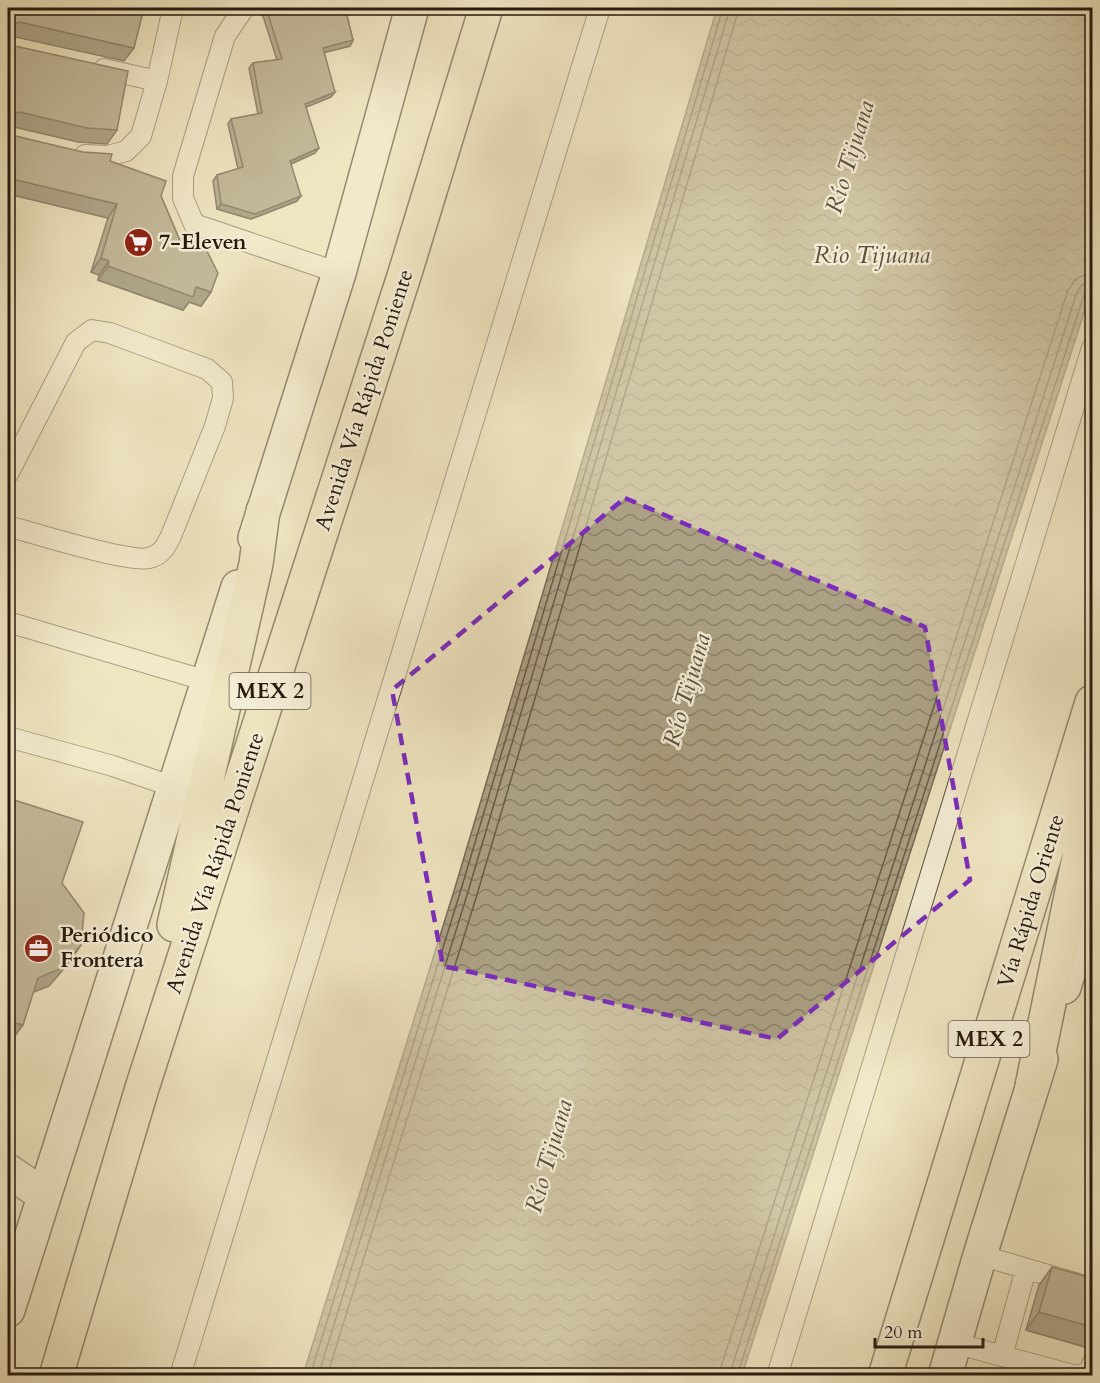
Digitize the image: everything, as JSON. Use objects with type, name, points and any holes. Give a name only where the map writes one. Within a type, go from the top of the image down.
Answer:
[{"type":"highway","name":"Avenida Vía Rápida Poniente","points":[[56,1376],[142,1088],[401,284],[486,8]]},
{"type":"highway","points":[[142,1088],[154,1012],[256,564],[263,511]]},
{"type":"highway","name":"Vía Rápida Oriente","points":[[885,1376],[1092,702]]},
{"type":"highway","points":[[1032,1086],[1092,794]]},
{"type":"highway","points":[[35,1376],[73,1273],[103,1221]]},
{"type":"main road","points":[[8,1310],[339,273],[412,8]]},
{"type":"main road","points":[[945,1376],[980,1255],[1092,898]]},
{"type":"main road","points":[[8,1171],[44,1195]]},
{"type":"lane","points":[[64,152],[108,156],[126,151],[141,136],[157,81],[173,8]]},
{"type":"lane","points":[[244,8],[225,36],[183,176],[183,198],[194,224],[339,273]]},
{"type":"lane","points":[[180,1376],[600,8]]},
{"type":"lane","points":[[88,66],[157,81]]},
{"type":"lane","points":[[8,474],[76,342],[92,330],[110,333],[207,369],[222,382],[223,398],[215,426],[171,536],[162,551],[148,558],[126,556],[8,526]]},
{"type":"lane","points":[[777,1376],[1092,348]]},
{"type":"lane","points":[[8,622],[207,681]]},
{"type":"lane","points":[[8,737],[113,766],[174,787]]},
{"type":"lane","points":[[980,1255],[1092,1288]]},
{"type":"lane","points":[[1002,1356],[1026,1269]]},
{"type":"lane","points":[[954,1343],[1073,1375],[1083,1375],[1092,1364]]},
{"type":"highlighted area","points":[[625,498],[925,627],[970,880],[777,1039],[443,966],[392,690]]},
{"type":"water","name":"Rio Tijuana","points":[[717,8],[1092,8],[1092,288],[742,1375],[303,1375],[454,891]]},
{"type":"building","points":[[8,8],[144,8],[134,48],[20,22],[9,26],[8,29]]},
{"type":"building","points":[[261,8],[345,8],[353,40],[323,48],[335,92],[305,104],[319,148],[290,161],[301,196],[255,214],[221,204],[217,175],[243,167],[231,119],[262,113],[253,63],[282,59],[267,11]]},
{"type":"building","points":[[8,37],[9,43],[15,46],[128,71],[117,130],[87,128],[20,112],[14,113],[8,119]]},
{"type":"building","points":[[8,129],[15,136],[83,152],[112,154],[110,161],[166,181],[161,196],[181,243],[207,251],[218,273],[211,292],[196,287],[193,297],[108,266],[109,261],[101,258],[117,204],[8,178]]},
{"type":"building","name":"Periódico Frontera","points":[[8,798],[83,822],[62,883],[84,913],[81,945],[62,968],[38,978],[23,1025],[8,1021]]},
{"type":"building","points":[[1052,1267],[1092,1278],[1092,1327],[1039,1312]]},
{"type":"place","name":"7-Eleven","points":[[138,242]]},
{"type":"place","name":"Periódico Frontera","points":[[39,948]]},
{"type":"water label","name":"Río Tijuana","points":[[850,157]]},
{"type":"water label","name":"Río Tijuana","points":[[687,690]]},
{"type":"water label","name":"Río Tijuana","points":[[549,1156]]}]
